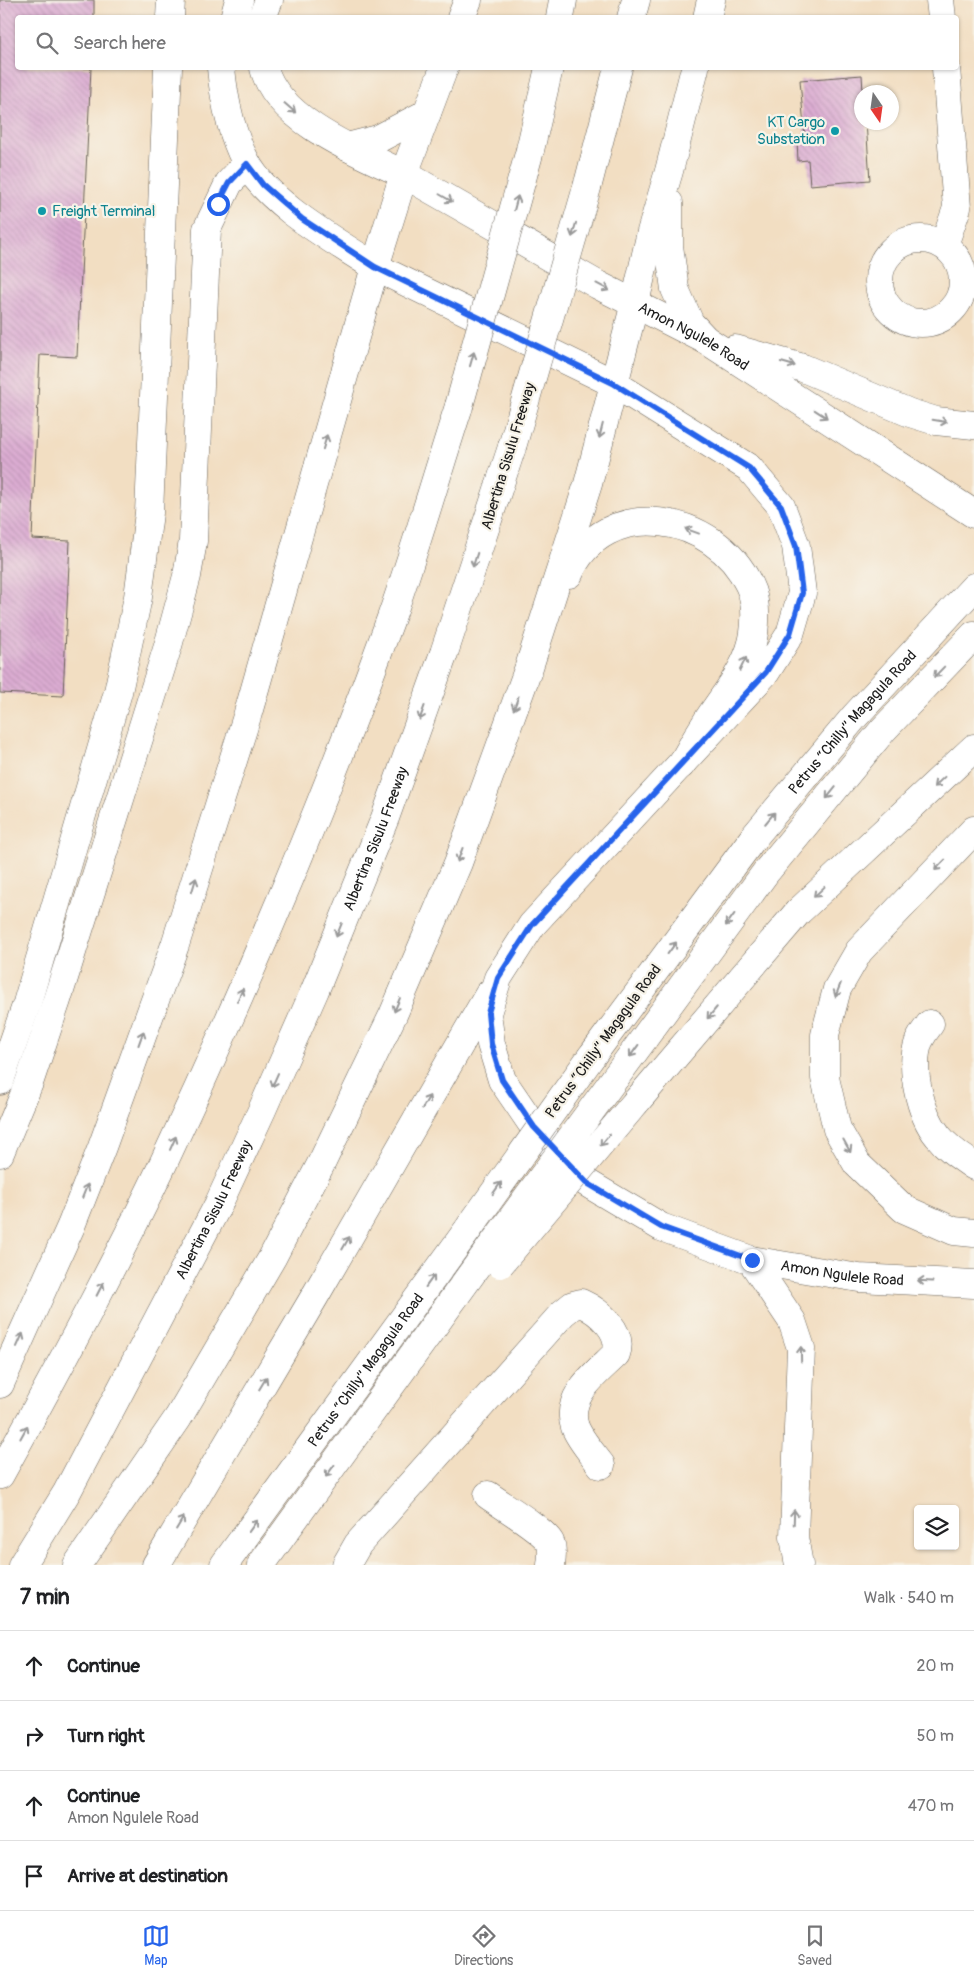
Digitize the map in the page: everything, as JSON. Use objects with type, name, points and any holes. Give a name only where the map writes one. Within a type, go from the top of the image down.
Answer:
[{"type":"main road","points":[[170,15],[171,0]]},
{"type":"main road","points":[[235,15],[239,0]]},
{"type":"main road","points":[[263,15],[269,0]]},
{"type":"main road","points":[[462,15],[468,0]]},
{"type":"main road","points":[[560,15],[563,0]]},
{"type":"main road","points":[[633,15],[636,0]]},
{"type":"main road","points":[[708,15],[711,0]]},
{"type":"main road","points":[[940,0],[942,15]]},
{"type":"main road","points":[[0,1080],[27,1003],[118,692],[138,597],[149,513],[168,70]]},
{"type":"main road","name":"Amon Ngulele Road","points":[[221,70],[228,113],[236,139],[247,164],[263,185],[302,219],[375,267],[613,383],[749,468],[781,506],[796,546],[802,593],[790,634],[766,672],[682,766],[532,925],[498,978],[488,1013],[491,1044],[502,1080],[534,1127],[587,1183],[661,1227],[752,1260],[859,1278],[974,1284]]},
{"type":"main road","name":"Amon Ngulele Road","points":[[265,70],[268,82],[284,102],[316,129],[347,147],[404,174],[590,280],[707,340],[974,514]]},
{"type":"main road","points":[[0,1384],[74,1217],[102,1147],[175,945],[248,713],[375,267],[404,174],[443,70]]},
{"type":"main road","points":[[0,1474],[67,1353],[162,1166],[256,959],[337,760],[391,616],[458,406],[530,150],[549,70]]},
{"type":"main road","name":"Albertina Sisulu Freeway","points":[[22,1565],[67,1492],[214,1214],[315,990],[385,818],[444,652],[512,447],[588,184],[617,70]]},
{"type":"main road","points":[[77,1565],[178,1418],[272,1258],[323,1160],[393,1015],[458,863],[529,667],[588,484],[635,303],[651,232],[669,171],[694,70]]},
{"type":"main road","points":[[944,245],[957,208],[946,70]]},
{"type":"main road","points":[[347,147],[378,139],[427,113]]},
{"type":"main road","points":[[0,1153],[29,1083],[57,1000],[168,646],[187,576],[193,542],[207,229],[229,183],[247,164]]},
{"type":"main road","points":[[669,171],[668,246],[675,289],[690,323],[707,340],[803,368],[936,421],[974,425]]},
{"type":"main road","points":[[933,487],[974,528]]},
{"type":"main road","points":[[529,667],[572,566],[583,550],[594,539],[607,530],[623,524],[643,522],[662,523],[704,535],[738,566],[750,586],[755,610],[754,635],[747,656],[732,686],[703,726],[682,766]]},
{"type":"main road","name":"Petrus “Chilly” Magagula Road","points":[[224,1565],[591,1057],[754,837],[855,716],[974,587]]},
{"type":"main road","name":"Petrus “Chilly” Magagula Road","points":[[261,1565],[354,1438],[496,1256],[615,1078],[766,872],[883,730],[973,636]]},
{"type":"main road","points":[[496,1256],[636,1102],[798,912],[974,748]]},
{"type":"main road","points":[[974,830],[859,951],[837,989],[825,1035],[825,1078],[837,1129],[857,1164],[904,1209],[954,1231],[974,1234]]},
{"type":"main road","points":[[156,1565],[310,1304],[498,978]]},
{"type":"main road","points":[[930,1024],[920,1039],[916,1054],[915,1066],[918,1089],[930,1125],[953,1152],[974,1166]]},
{"type":"main road","points":[[752,1260],[792,1321],[802,1348],[794,1537],[799,1565]]},
{"type":"main road","points":[[346,1565],[363,1538],[563,1313],[573,1305],[581,1303],[607,1322],[615,1334],[618,1347],[616,1354],[585,1385],[574,1404],[575,1426],[601,1465]]},
{"type":"main road","points":[[488,1495],[540,1532],[549,1541],[552,1547],[552,1565]]},
{"type":"building","name":"Freight Terminal","points":[[0,0],[94,0],[94,15],[15,15],[15,70],[91,70],[77,357],[40,355],[32,539],[70,541],[63,696],[0,693]]},
{"type":"building","name":"KT Cargo Substation","points":[[862,75],[863,85],[854,85],[854,130],[867,130],[870,180],[810,185],[808,160],[798,161],[797,140],[805,139],[800,80]]},
{"type":"place","name":"KT Cargo Substation","points":[[835,131]]},
{"type":"place","name":"Freight Terminal","points":[[42,211]]},
{"type":"route","points":[[218,204],[229,183],[247,164],[263,185],[302,219],[375,267],[613,383],[749,468],[781,506],[796,546],[802,593],[790,634],[766,672],[682,766],[532,925],[498,978],[488,1013],[491,1044],[502,1080],[534,1127],[587,1183],[661,1227],[752,1260]]}]
